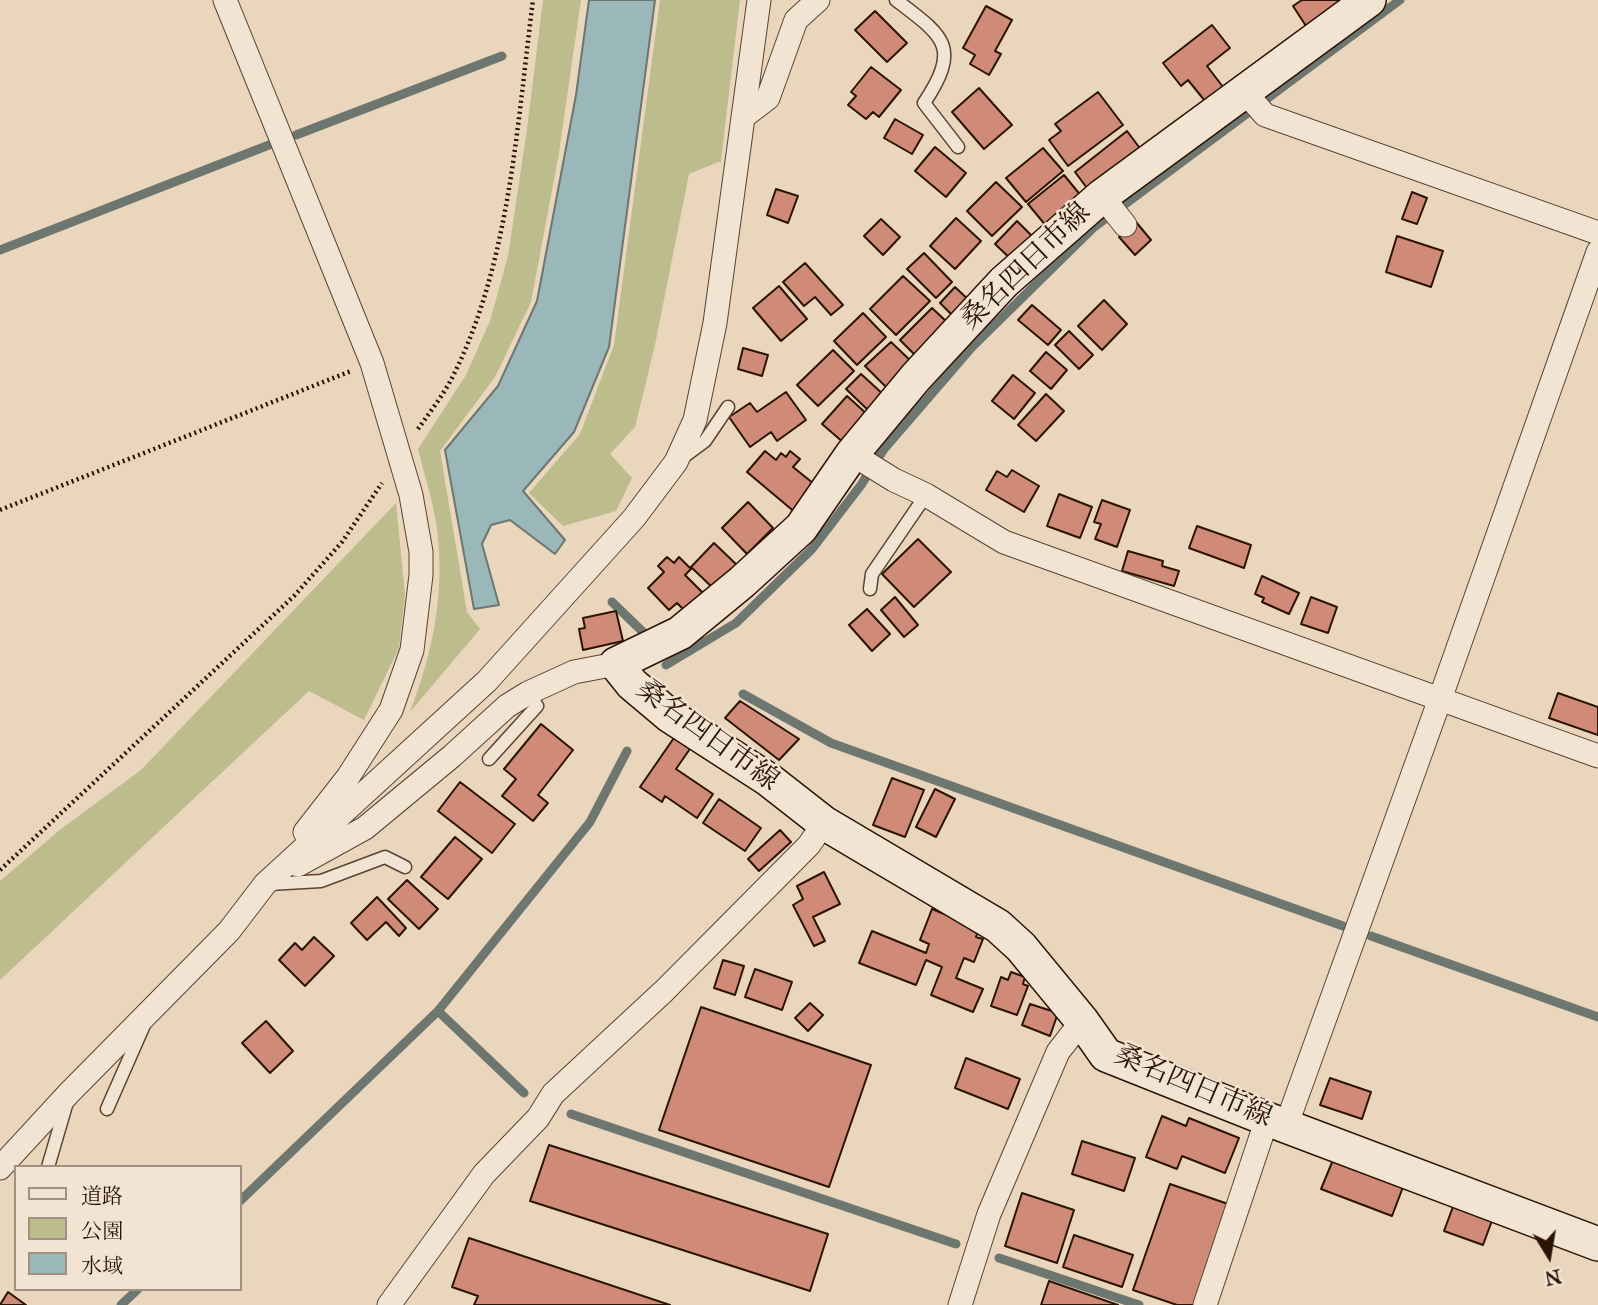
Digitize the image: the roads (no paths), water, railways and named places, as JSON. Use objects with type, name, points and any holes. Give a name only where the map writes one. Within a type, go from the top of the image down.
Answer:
[{"type":"main road","name":"桑名四日市線","points":[[1369,0],[1255,103],[1102,195],[1004,282],[916,377],[852,454],[801,528],[742,582],[624,674],[670,716],[769,780],[824,823],[998,926],[1021,947],[1082,1021],[1106,1055],[1598,1244]]},
{"type":"street","points":[[0,1168],[70,1092],[229,931],[348,777],[391,710],[412,650],[420,586],[421,552],[401,456],[372,363],[225,0]]},
{"type":"street","points":[[265,884],[487,681],[634,518],[676,462],[695,420],[705,379],[759,0]]},
{"type":"street","points":[[743,117],[768,97],[796,20],[818,0]]},
{"type":"street","points":[[1255,103],[1598,233]]},
{"type":"street","points":[[1102,195],[1125,225]]},
{"type":"street","points":[[1205,1305],[1440,699],[1598,252]]},
{"type":"street","points":[[852,454],[1004,542],[1598,756]]},
{"type":"street","points":[[265,884],[365,828],[507,706],[527,693],[573,672],[624,674]]},
{"type":"street","points":[[389,1305],[484,1174],[538,1118],[553,1094],[664,991],[809,845],[824,823]]},
{"type":"street","points":[[960,1305],[989,1214],[1058,1052],[1082,1021]]},
{"type":"lane","points":[[896,0],[933,29],[943,43],[944,58],[940,80],[924,103],[958,147]]},
{"type":"lane","points":[[676,462],[705,441],[728,407]]},
{"type":"lane","points":[[870,589],[872,574],[926,495]]},
{"type":"lane","points":[[489,759],[537,706],[527,693]]},
{"type":"lane","points":[[265,884],[321,881],[385,857],[405,867]]},
{"type":"lane","points":[[107,1109],[152,1009]]},
{"type":"lane","points":[[49,1165],[70,1092]]},
{"type":"water","points":[[589,0],[655,0],[609,347],[574,432],[523,491],[565,540],[555,554],[510,520],[491,525],[482,544],[499,605],[474,609],[445,450],[498,386],[537,301],[576,95]]},
{"type":"waterway","points":[[666,665],[736,623],[812,549],[861,485],[884,449],[972,347],[1093,228],[1400,0]]},
{"type":"waterway","points":[[296,135],[502,56]]},
{"type":"waterway","points":[[0,250],[269,145]]},
{"type":"waterway","points":[[612,602],[644,633]]},
{"type":"waterway","points":[[743,694],[831,743],[1343,926]]},
{"type":"waterway","points":[[242,1199],[438,1011],[590,822],[627,751]]},
{"type":"waterway","points":[[1371,936],[1598,1017]]},
{"type":"waterway","points":[[438,1011],[524,1093]]},
{"type":"waterway","points":[[571,1114],[956,1244]]},
{"type":"waterway","points":[[999,1258],[1139,1305]]},
{"type":"waterway","points":[[121,1305],[136,1291]]}]
